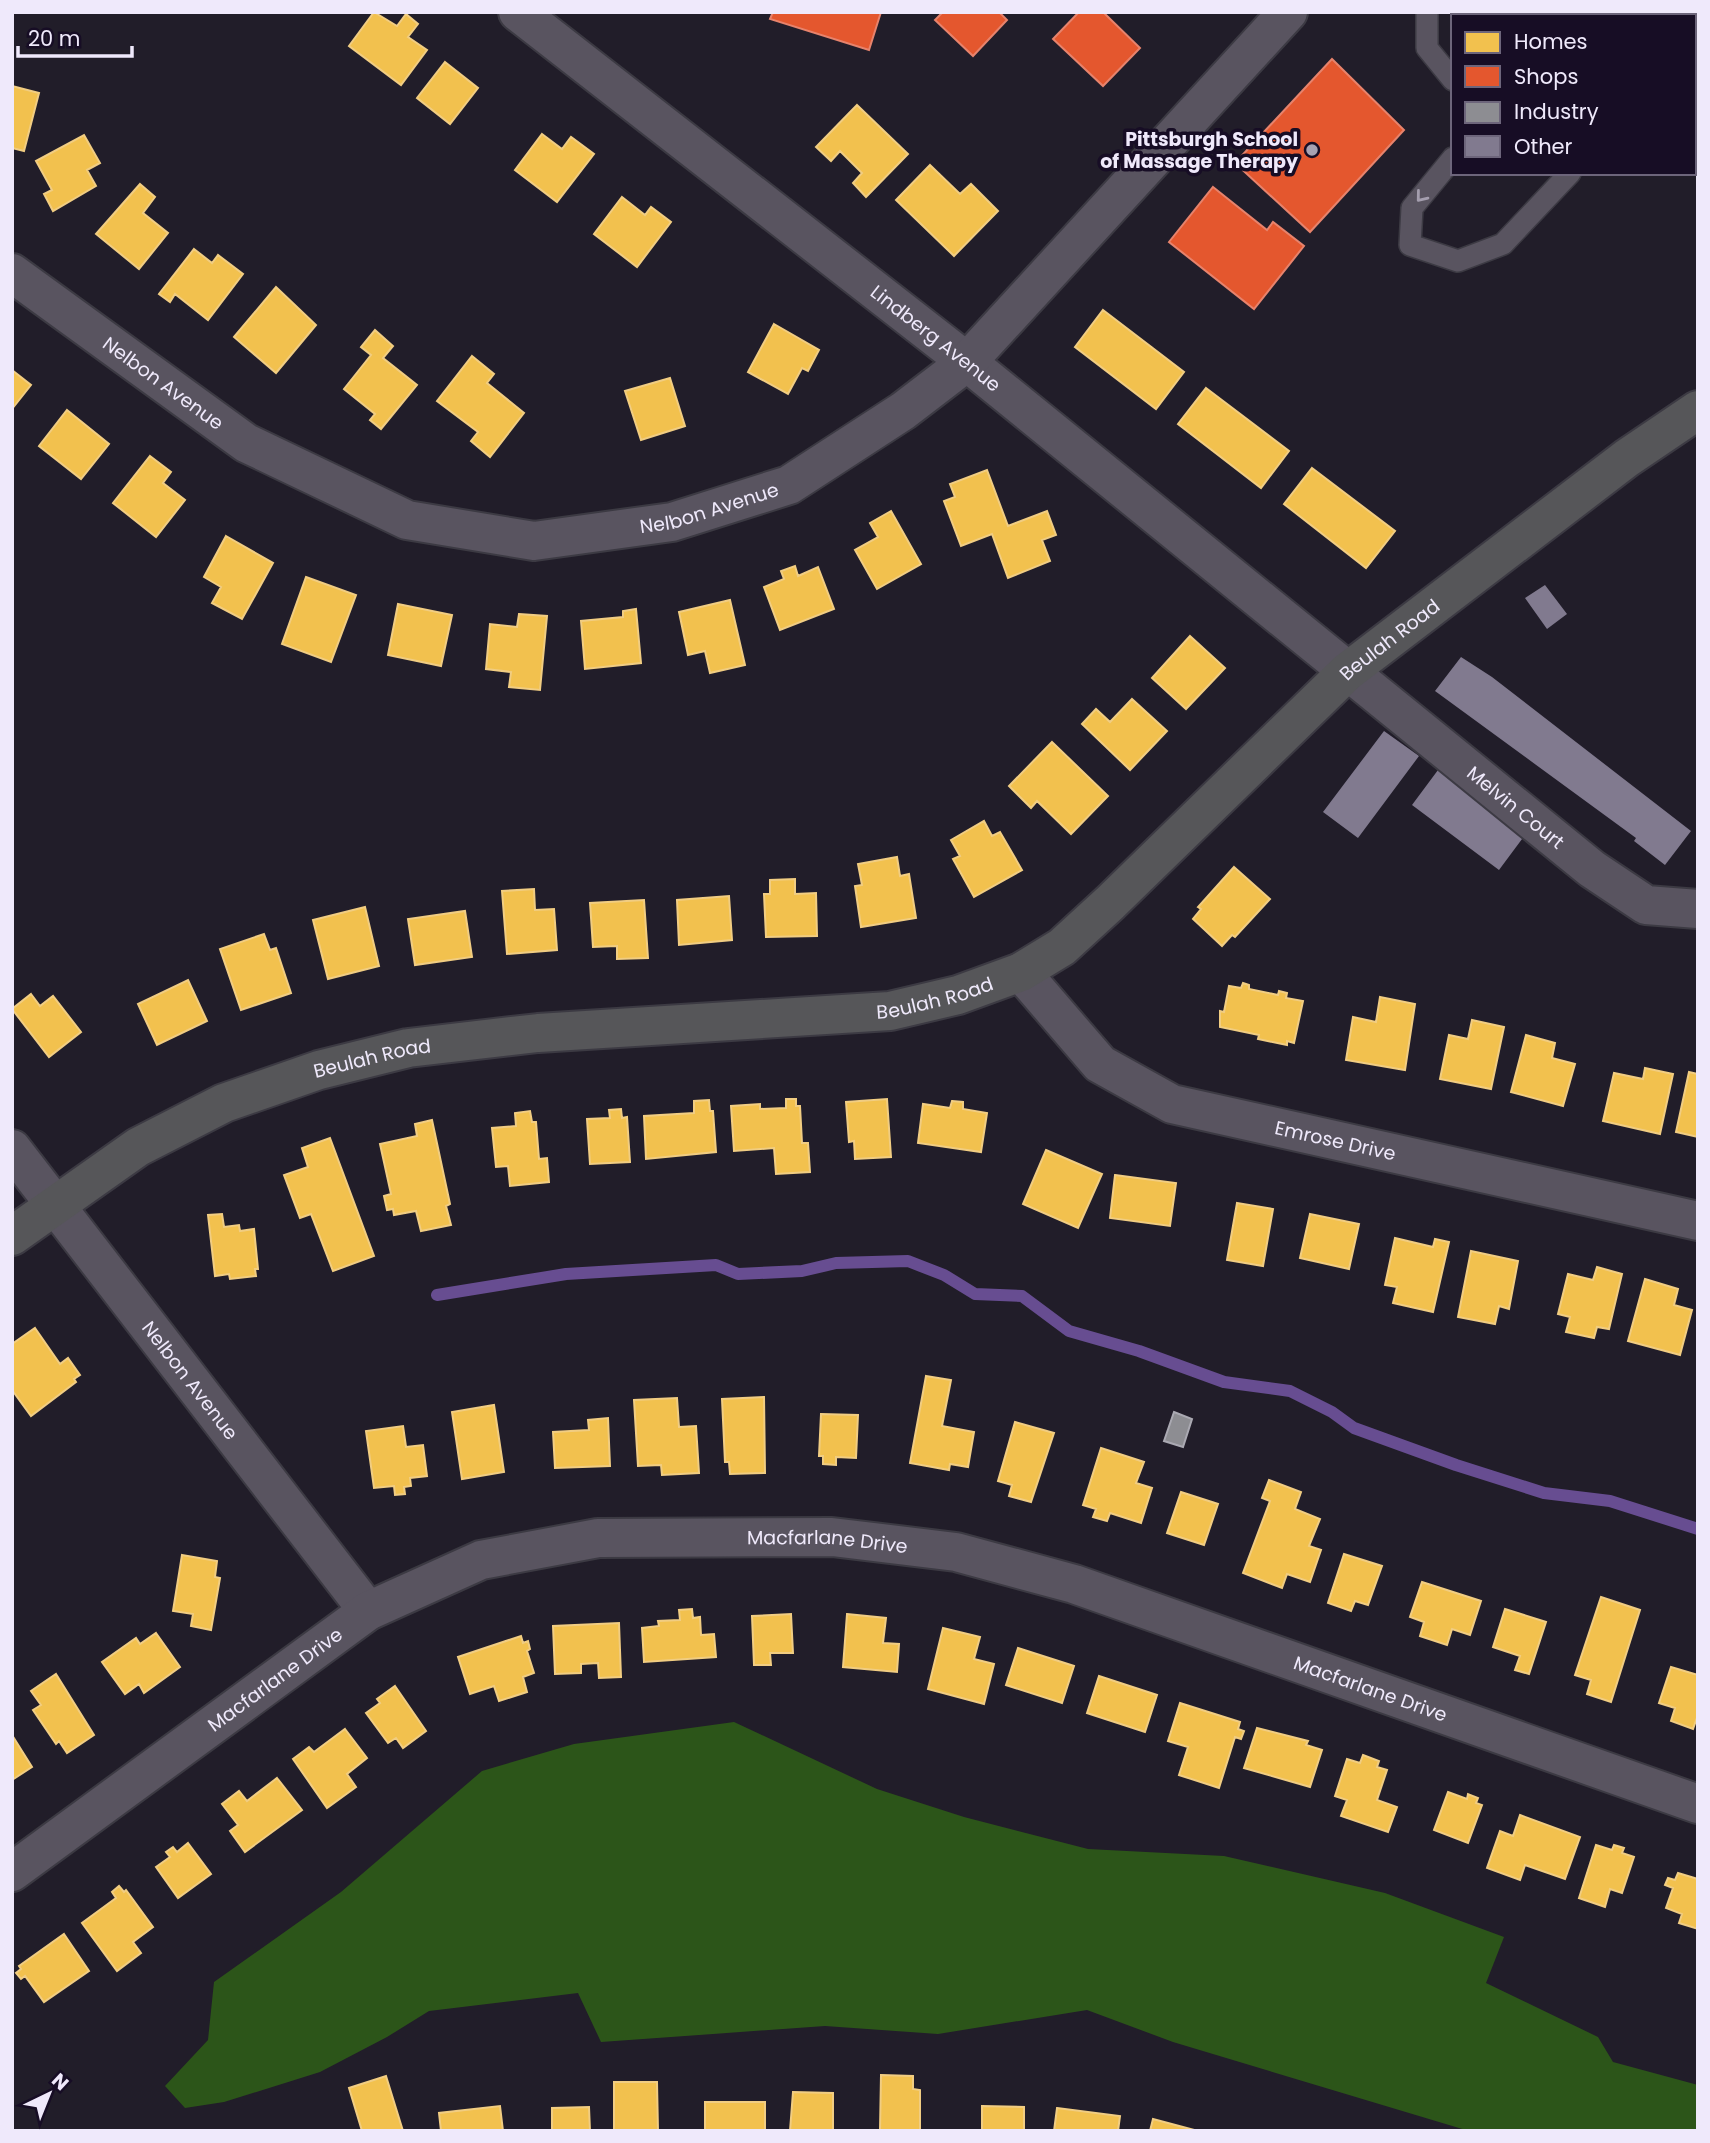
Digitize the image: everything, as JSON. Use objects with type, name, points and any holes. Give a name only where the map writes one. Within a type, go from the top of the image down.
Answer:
[{"type":"main road","name":"Beulah Road","points":[[12,1236],[138,1147],[224,1102],[319,1070],[408,1048],[538,1033],[890,1011],[958,995],[1021,972],[1062,947],[1110,903],[1347,672],[1627,458],[1698,410]]},
{"type":"street","name":"Lindberg Avenue","points":[[519,12],[967,362],[1347,672]]},
{"type":"street","name":"Nelbon Avenue","points":[[12,274],[246,443],[407,520],[534,541],[672,522],[789,485],[903,411],[967,362],[1288,12]]},
{"type":"street","name":"Melvin Court","points":[[1347,672],[1592,869],[1646,905],[1698,909]]},
{"type":"street","name":"Emrose Drive","points":[[1021,972],[1100,1064],[1172,1104],[1698,1221]]},
{"type":"street","name":"Nelbon Avenue","points":[[12,1149],[368,1611]]},
{"type":"street","name":"Macfarlane Drive","points":[[12,1872],[368,1611],[481,1560],[598,1538],[832,1537],[956,1552],[1074,1584],[1698,1804]]},
{"type":"lane","points":[[1427,12],[1427,48],[1451,78]]},
{"type":"lane","points":[[1451,160],[1412,208],[1410,245],[1458,261],[1503,244],[1568,175]]},
{"type":"green space","points":[[734,1722],[877,1789],[964,1817],[1088,1849],[1224,1856],[1385,1893],[1504,1937],[1486,1983],[1598,2037],[1613,2062],[1698,2085],[1698,2131],[1469,2131],[1173,2042],[1087,2010],[938,2034],[825,2026],[601,2042],[578,1993],[429,2011],[387,2037],[320,2072],[224,2102],[185,2108],[165,2086],[208,2040],[214,1982],[341,1892],[482,1771],[574,1744]]},
{"type":"building: Homes","points":[[374,12],[397,26],[406,14],[418,24],[408,37],[427,50],[401,85],[349,46]]},
{"type":"building: Homes","points":[[445,62],[478,88],[450,124],[417,98]]},
{"type":"building: Homes","points":[[12,86],[39,93],[24,151],[12,148]]},
{"type":"building: Homes","points":[[857,105],[908,154],[866,197],[853,183],[862,173],[840,151],[831,161],[816,147]]},
{"type":"building: Homes","points":[[542,134],[562,149],[571,137],[594,154],[557,202],[515,170]]},
{"type":"building: Homes","points":[[84,135],[100,163],[87,170],[96,186],[53,211],[44,194],[52,190],[36,161]]},
{"type":"building: Homes","points":[[930,165],[960,194],[971,184],[998,211],[954,256],[896,200]]},
{"type":"building: Homes","points":[[140,184],[155,197],[143,213],[168,233],[139,269],[96,234]]},
{"type":"building: Homes","points":[[622,197],[645,215],[651,207],[671,222],[637,267],[594,234]]},
{"type":"building: Homes","points":[[194,249],[212,263],[218,255],[243,274],[208,320],[175,294],[170,302],[159,294]]},
{"type":"building: Homes","points":[[276,287],[316,325],[276,373],[234,337]]},
{"type":"building: Homes","points":[[1103,310],[1184,372],[1156,409],[1075,347]]},
{"type":"building: Homes","points":[[774,324],[819,350],[808,371],[802,368],[788,394],[748,372]]},
{"type":"building: Homes","points":[[375,330],[393,346],[383,358],[417,385],[381,429],[370,420],[375,414],[344,389],[371,355],[361,347]]},
{"type":"building: Homes","points":[[472,356],[494,374],[487,383],[524,413],[490,457],[471,441],[478,432],[437,401]]},
{"type":"building: Homes","points":[[12,370],[31,385],[12,409]]},
{"type":"building: Homes","points":[[670,378],[685,426],[641,440],[625,391]]},
{"type":"building: Homes","points":[[1206,388],[1289,451],[1261,488],[1178,424]]},
{"type":"building: Homes","points":[[67,410],[109,444],[81,479],[39,446]]},
{"type":"building: Homes","points":[[150,456],[171,472],[163,483],[185,500],[156,537],[113,503]]},
{"type":"building: Homes","points":[[1312,468],[1395,531],[1366,568],[1284,504]]},
{"type":"building: Homes","points":[[987,470],[1008,526],[1047,511],[1056,535],[1042,540],[1050,561],[1008,578],[992,534],[961,546],[944,501],[955,497],[950,484]]},
{"type":"building: Homes","points":[[891,511],[921,564],[877,589],[855,550],[878,537],[870,523]]},
{"type":"building: Homes","points":[[226,536],[273,563],[242,619],[212,603],[221,587],[204,577]]},
{"type":"building: Homes","points":[[795,566],[798,576],[818,567],[834,609],[780,630],[764,587],[784,579],[781,571]]},
{"type":"building: Homes","points":[[306,577],[356,595],[331,662],[282,644]]},
{"type":"building: Homes","points":[[730,600],[745,665],[710,673],[705,651],[688,655],[679,612]]},
{"type":"building: Homes","points":[[398,604],[452,615],[441,666],[388,655]]},
{"type":"building: Homes","points":[[636,609],[641,663],[585,669],[581,621],[623,617],[623,611]]},
{"type":"building: Homes","points":[[519,614],[547,616],[540,690],[509,687],[511,672],[486,669],[490,624],[517,627]]},
{"type":"building: Homes","points":[[1190,636],[1225,668],[1186,709],[1152,678]]},
{"type":"building: Homes","points":[[1132,699],[1167,731],[1130,770],[1082,724],[1096,709],[1110,722]]},
{"type":"building: Homes","points":[[1052,742],[1108,796],[1071,834],[1037,801],[1031,808],[1009,786]]},
{"type":"building: Homes","points":[[984,821],[992,836],[1000,832],[1022,870],[974,897],[953,859],[960,856],[951,840]]},
{"type":"building: Homes","points":[[897,857],[900,876],[909,874],[916,918],[861,927],[855,886],[862,885],[858,864]]},
{"type":"building: Homes","points":[[1234,867],[1270,899],[1235,937],[1232,935],[1222,946],[1193,919],[1201,909],[1198,907]]},
{"type":"building: Homes","points":[[795,879],[795,894],[816,893],[817,936],[766,937],[764,894],[770,894],[770,880]]},
{"type":"building: Homes","points":[[534,889],[535,910],[554,909],[557,950],[507,954],[502,891]]},
{"type":"building: Homes","points":[[729,896],[732,940],[679,945],[677,900]]},
{"type":"building: Homes","points":[[644,900],[648,958],[617,959],[617,946],[593,947],[590,903]]},
{"type":"building: Homes","points":[[365,907],[379,966],[328,979],[313,920]]},
{"type":"building: Homes","points":[[465,911],[472,957],[415,965],[408,919]]},
{"type":"building: Homes","points":[[264,934],[270,950],[276,948],[291,993],[241,1010],[220,949]]},
{"type":"building: Homes","points":[[188,980],[207,1021],[157,1045],[138,1004]]},
{"type":"building: Homes","points":[[1243,983],[1249,985],[1249,989],[1278,995],[1279,991],[1287,993],[1286,998],[1303,1001],[1294,1043],[1287,1041],[1287,1045],[1258,1039],[1259,1035],[1220,1027],[1220,1011],[1224,1012],[1229,986],[1241,988]]},
{"type":"building: Homes","points":[[31,994],[40,1006],[53,996],[81,1032],[49,1057],[12,1009]]},
{"type":"building: Homes","points":[[1380,997],[1415,1004],[1405,1070],[1346,1060],[1353,1017],[1376,1022]]},
{"type":"building: Homes","points":[[1472,1020],[1504,1027],[1491,1089],[1440,1079],[1449,1035],[1468,1039]]},
{"type":"building: Homes","points":[[1526,1035],[1555,1043],[1552,1058],[1575,1064],[1563,1106],[1511,1092]]},
{"type":"building: Homes","points":[[1645,1068],[1673,1074],[1660,1134],[1603,1121],[1614,1073],[1643,1079]]},
{"type":"building: Homes","points":[[1689,1072],[1698,1074],[1698,1137],[1676,1132]]},
{"type":"building: Homes","points":[[786,1099],[796,1099],[796,1106],[800,1106],[802,1143],[808,1143],[810,1172],[776,1174],[774,1148],[734,1151],[731,1106],[760,1104],[760,1109],[786,1108]]},
{"type":"building: Homes","points":[[887,1099],[891,1157],[855,1159],[854,1141],[849,1142],[846,1102]]},
{"type":"building: Homes","points":[[709,1100],[710,1111],[713,1111],[716,1152],[646,1159],[644,1116],[694,1113],[694,1101]]},
{"type":"building: Homes","points":[[952,1101],[963,1102],[963,1109],[987,1113],[981,1152],[918,1143],[923,1104],[950,1108]]},
{"type":"building: Homes","points":[[621,1109],[622,1118],[627,1117],[630,1162],[590,1164],[587,1119],[610,1118],[609,1110]]},
{"type":"building: Homes","points":[[530,1111],[532,1122],[536,1122],[539,1159],[547,1158],[549,1182],[510,1186],[508,1166],[496,1167],[492,1128],[516,1126],[515,1113]]},
{"type":"building: Homes","points":[[432,1120],[450,1204],[446,1206],[451,1225],[421,1231],[416,1211],[394,1215],[393,1209],[387,1210],[384,1196],[391,1194],[380,1144],[417,1136],[415,1124]]},
{"type":"building: Homes","points":[[330,1138],[374,1256],[333,1271],[311,1214],[300,1218],[284,1175],[308,1167],[302,1148]]},
{"type":"building: Homes","points":[[1046,1150],[1102,1174],[1078,1228],[1023,1204]]},
{"type":"building: Homes","points":[[1115,1175],[1176,1183],[1170,1226],[1110,1218]]},
{"type":"building: Homes","points":[[1237,1203],[1273,1209],[1263,1266],[1227,1260]]},
{"type":"building: Homes","points":[[222,1214],[224,1227],[239,1225],[240,1231],[254,1229],[258,1269],[255,1269],[256,1276],[230,1279],[229,1274],[215,1276],[208,1215]]},
{"type":"building: Homes","points":[[1310,1214],[1359,1224],[1349,1269],[1300,1258]]},
{"type":"building: Homes","points":[[1395,1238],[1433,1247],[1435,1239],[1449,1242],[1433,1312],[1393,1303],[1397,1287],[1385,1285]]},
{"type":"building: Homes","points":[[1471,1251],[1518,1261],[1509,1309],[1499,1306],[1495,1324],[1458,1317]]},
{"type":"building: Homes","points":[[1597,1267],[1622,1274],[1609,1329],[1597,1327],[1594,1338],[1566,1332],[1570,1317],[1558,1314],[1568,1274],[1593,1280]]},
{"type":"building: Homes","points":[[1645,1279],[1678,1289],[1674,1305],[1692,1310],[1680,1355],[1628,1341]]},
{"type":"building: Homes","points":[[35,1328],[60,1364],[68,1358],[80,1375],[74,1379],[76,1382],[31,1416],[12,1390],[12,1344]]},
{"type":"building: Homes","points":[[926,1376],[951,1380],[942,1426],[974,1432],[968,1467],[950,1464],[949,1470],[910,1463]]},
{"type":"building: Homes","points":[[764,1397],[765,1473],[730,1474],[729,1462],[725,1462],[722,1399]]},
{"type":"building: Homes","points":[[677,1398],[679,1427],[696,1426],[699,1473],[662,1475],[661,1465],[638,1466],[634,1400]]},
{"type":"building: Homes","points":[[494,1405],[504,1472],[462,1479],[452,1412]]},
{"type":"building: Homes","points":[[821,1414],[858,1415],[856,1458],[836,1457],[836,1465],[823,1464],[823,1456],[819,1456]]},
{"type":"building: Homes","points":[[608,1418],[610,1466],[555,1468],[553,1432],[589,1430],[588,1420]]},
{"type":"building: Homes","points":[[1015,1422],[1054,1433],[1031,1502],[1009,1496],[1012,1485],[998,1481]]},
{"type":"building: Homes","points":[[403,1426],[406,1447],[423,1445],[427,1476],[410,1478],[411,1486],[404,1487],[405,1494],[395,1495],[394,1486],[374,1488],[366,1431]]},
{"type":"building: Homes","points":[[1101,1448],[1144,1462],[1136,1483],[1152,1488],[1141,1523],[1110,1513],[1107,1521],[1093,1517],[1096,1509],[1083,1505]]},
{"type":"building: Homes","points":[[1269,1480],[1301,1492],[1295,1509],[1320,1519],[1309,1546],[1321,1550],[1310,1582],[1287,1574],[1282,1588],[1243,1573],[1270,1501],[1262,1498]]},
{"type":"building: Homes","points":[[1181,1492],[1218,1504],[1204,1545],[1167,1533]]},
{"type":"building: Homes","points":[[1344,1554],[1382,1566],[1368,1605],[1355,1601],[1351,1611],[1328,1603]]},
{"type":"building: Homes","points":[[182,1555],[217,1561],[215,1577],[220,1578],[211,1630],[191,1626],[193,1614],[173,1611]]},
{"type":"building: Homes","points":[[1422,1582],[1481,1601],[1470,1635],[1452,1629],[1447,1645],[1420,1636],[1424,1622],[1410,1617]]},
{"type":"building: Homes","points":[[1601,1597],[1640,1610],[1611,1702],[1587,1694],[1591,1680],[1575,1675]]},
{"type":"building: Homes","points":[[692,1609],[693,1618],[700,1617],[701,1635],[714,1634],[716,1657],[644,1662],[642,1628],[659,1626],[658,1621],[680,1620],[679,1610]]},
{"type":"building: Homes","points":[[1505,1609],[1546,1622],[1529,1674],[1515,1670],[1520,1656],[1493,1647]]},
{"type":"building: Homes","points":[[791,1614],[793,1653],[770,1653],[771,1665],[754,1665],[752,1616]]},
{"type":"building: Homes","points":[[847,1614],[886,1618],[883,1643],[899,1644],[897,1672],[843,1667]]},
{"type":"building: Homes","points":[[619,1623],[621,1677],[599,1678],[598,1663],[581,1664],[581,1673],[555,1674],[553,1626]]},
{"type":"building: Homes","points":[[943,1628],[980,1637],[974,1659],[994,1664],[984,1704],[928,1689]]},
{"type":"building: Homes","points":[[156,1633],[180,1667],[144,1693],[139,1684],[125,1694],[102,1662],[136,1638],[140,1644]]},
{"type":"building: Homes","points":[[521,1636],[523,1643],[528,1641],[530,1649],[527,1651],[534,1673],[523,1677],[527,1692],[499,1701],[494,1686],[470,1694],[458,1657]]},
{"type":"building: Homes","points":[[1018,1648],[1074,1666],[1062,1703],[1006,1685]]},
{"type":"building: Homes","points":[[1671,1667],[1698,1675],[1698,1715],[1693,1729],[1671,1721],[1675,1708],[1659,1703]]},
{"type":"building: Homes","points":[[56,1674],[94,1735],[67,1753],[59,1741],[56,1744],[33,1710],[41,1705],[31,1691]]},
{"type":"building: Homes","points":[[1099,1676],[1157,1695],[1145,1732],[1087,1713]]},
{"type":"building: Homes","points":[[395,1686],[426,1731],[403,1748],[396,1738],[388,1743],[366,1713],[380,1703],[377,1699]]},
{"type":"building: Homes","points":[[1180,1703],[1240,1722],[1238,1729],[1244,1731],[1241,1739],[1235,1737],[1219,1788],[1179,1775],[1188,1747],[1168,1741]]},
{"type":"building: Homes","points":[[1257,1728],[1308,1741],[1306,1745],[1322,1750],[1310,1787],[1244,1768]]},
{"type":"building: Homes","points":[[345,1729],[367,1758],[347,1774],[356,1787],[327,1808],[293,1759],[309,1747],[314,1752]]},
{"type":"building: Homes","points":[[12,1735],[32,1767],[12,1780]]},
{"type":"building: Homes","points":[[1363,1755],[1379,1761],[1377,1767],[1387,1770],[1377,1800],[1397,1807],[1388,1832],[1341,1816],[1347,1800],[1335,1796],[1347,1759],[1360,1763]]},
{"type":"building: Homes","points":[[277,1778],[302,1810],[245,1852],[230,1831],[238,1825],[222,1804],[239,1791],[247,1801]]},
{"type":"building: Homes","points":[[1448,1792],[1467,1799],[1468,1794],[1478,1798],[1476,1803],[1482,1805],[1468,1843],[1434,1830]]},
{"type":"building: Homes","points":[[1520,1815],[1580,1837],[1565,1879],[1525,1865],[1520,1880],[1487,1868],[1500,1831],[1513,1836]]},
{"type":"building: Homes","points":[[188,1843],[211,1874],[178,1898],[156,1867],[170,1857],[166,1852],[173,1847],[177,1852]]},
{"type":"building: Homes","points":[[1596,1845],[1612,1850],[1614,1845],[1624,1848],[1622,1853],[1634,1857],[1622,1893],[1610,1889],[1605,1907],[1579,1898]]},
{"type":"building: Homes","points":[[1678,1873],[1698,1879],[1698,1929],[1679,1923],[1682,1914],[1666,1908],[1673,1888],[1665,1885],[1668,1878],[1675,1880]]},
{"type":"building: Homes","points":[[119,1886],[124,1892],[126,1890],[153,1927],[133,1942],[141,1953],[117,1971],[82,1923],[116,1898],[112,1892]]},
{"type":"building: Homes","points":[[64,1934],[89,1971],[44,2002],[25,1976],[21,1979],[16,1973],[21,1969],[19,1966]]},
{"type":"building: Homes","points":[[881,2075],[913,2076],[913,2089],[920,2090],[920,2131],[880,2131]]},
{"type":"building: Homes","points":[[386,2076],[403,2131],[362,2131],[349,2088]]},
{"type":"building: Homes","points":[[614,2082],[657,2082],[658,2131],[614,2131]]},
{"type":"building: Homes","points":[[793,2092],[833,2093],[833,2131],[790,2131]]},
{"type":"building: Homes","points":[[705,2102],[765,2102],[765,2131],[705,2131]]},
{"type":"building: Homes","points":[[500,2106],[503,2131],[441,2131],[439,2113]]},
{"type":"building: Homes","points":[[982,2106],[1024,2107],[1024,2131],[982,2131]]},
{"type":"building: Homes","points":[[589,2107],[590,2131],[552,2131],[552,2108]]},
{"type":"building: Homes","points":[[1057,2108],[1120,2116],[1118,2131],[1054,2131]]},
{"type":"building: Homes","points":[[1153,2119],[1198,2131],[1150,2131]]},
{"type":"building: Shops","points":[[773,12],[881,12],[869,50],[770,19]]},
{"type":"building: Shops","points":[[943,12],[999,12],[1007,20],[973,56],[935,20]]},
{"type":"building: Shops","points":[[1079,12],[1103,12],[1140,48],[1103,86],[1053,39]]},
{"type":"building: Shops","points":[[1332,59],[1404,130],[1310,232],[1235,163]]},
{"type":"building: Shops","points":[[1213,187],[1267,230],[1273,222],[1304,246],[1254,309],[1169,242]]},
{"type":"building: Industry","points":[[1174,1412],[1192,1419],[1183,1447],[1164,1441]]},
{"type":"building: Other","points":[[1545,585],[1567,614],[1547,629],[1525,598]]},
{"type":"building: Other","points":[[1461,657],[1492,677],[1691,831],[1665,865],[1634,841],[1636,838],[1435,691]]},
{"type":"building: Other","points":[[1384,731],[1419,756],[1358,838],[1323,812]]},
{"type":"building: Other","points":[[1438,770],[1525,835],[1499,870],[1412,805]]},
{"type":"waterway","points":[[437,1295],[566,1274],[716,1265],[738,1274],[802,1271],[836,1263],[908,1261],[944,1275],[975,1294],[1022,1296],[1069,1331],[1139,1351],[1224,1382],[1290,1391],[1332,1412],[1354,1428],[1456,1465],[1544,1493],[1610,1501],[1698,1529]]},
{"type":"place","name":"Pittsburgh School of Massage Therapy","points":[[1312,150]]}]
